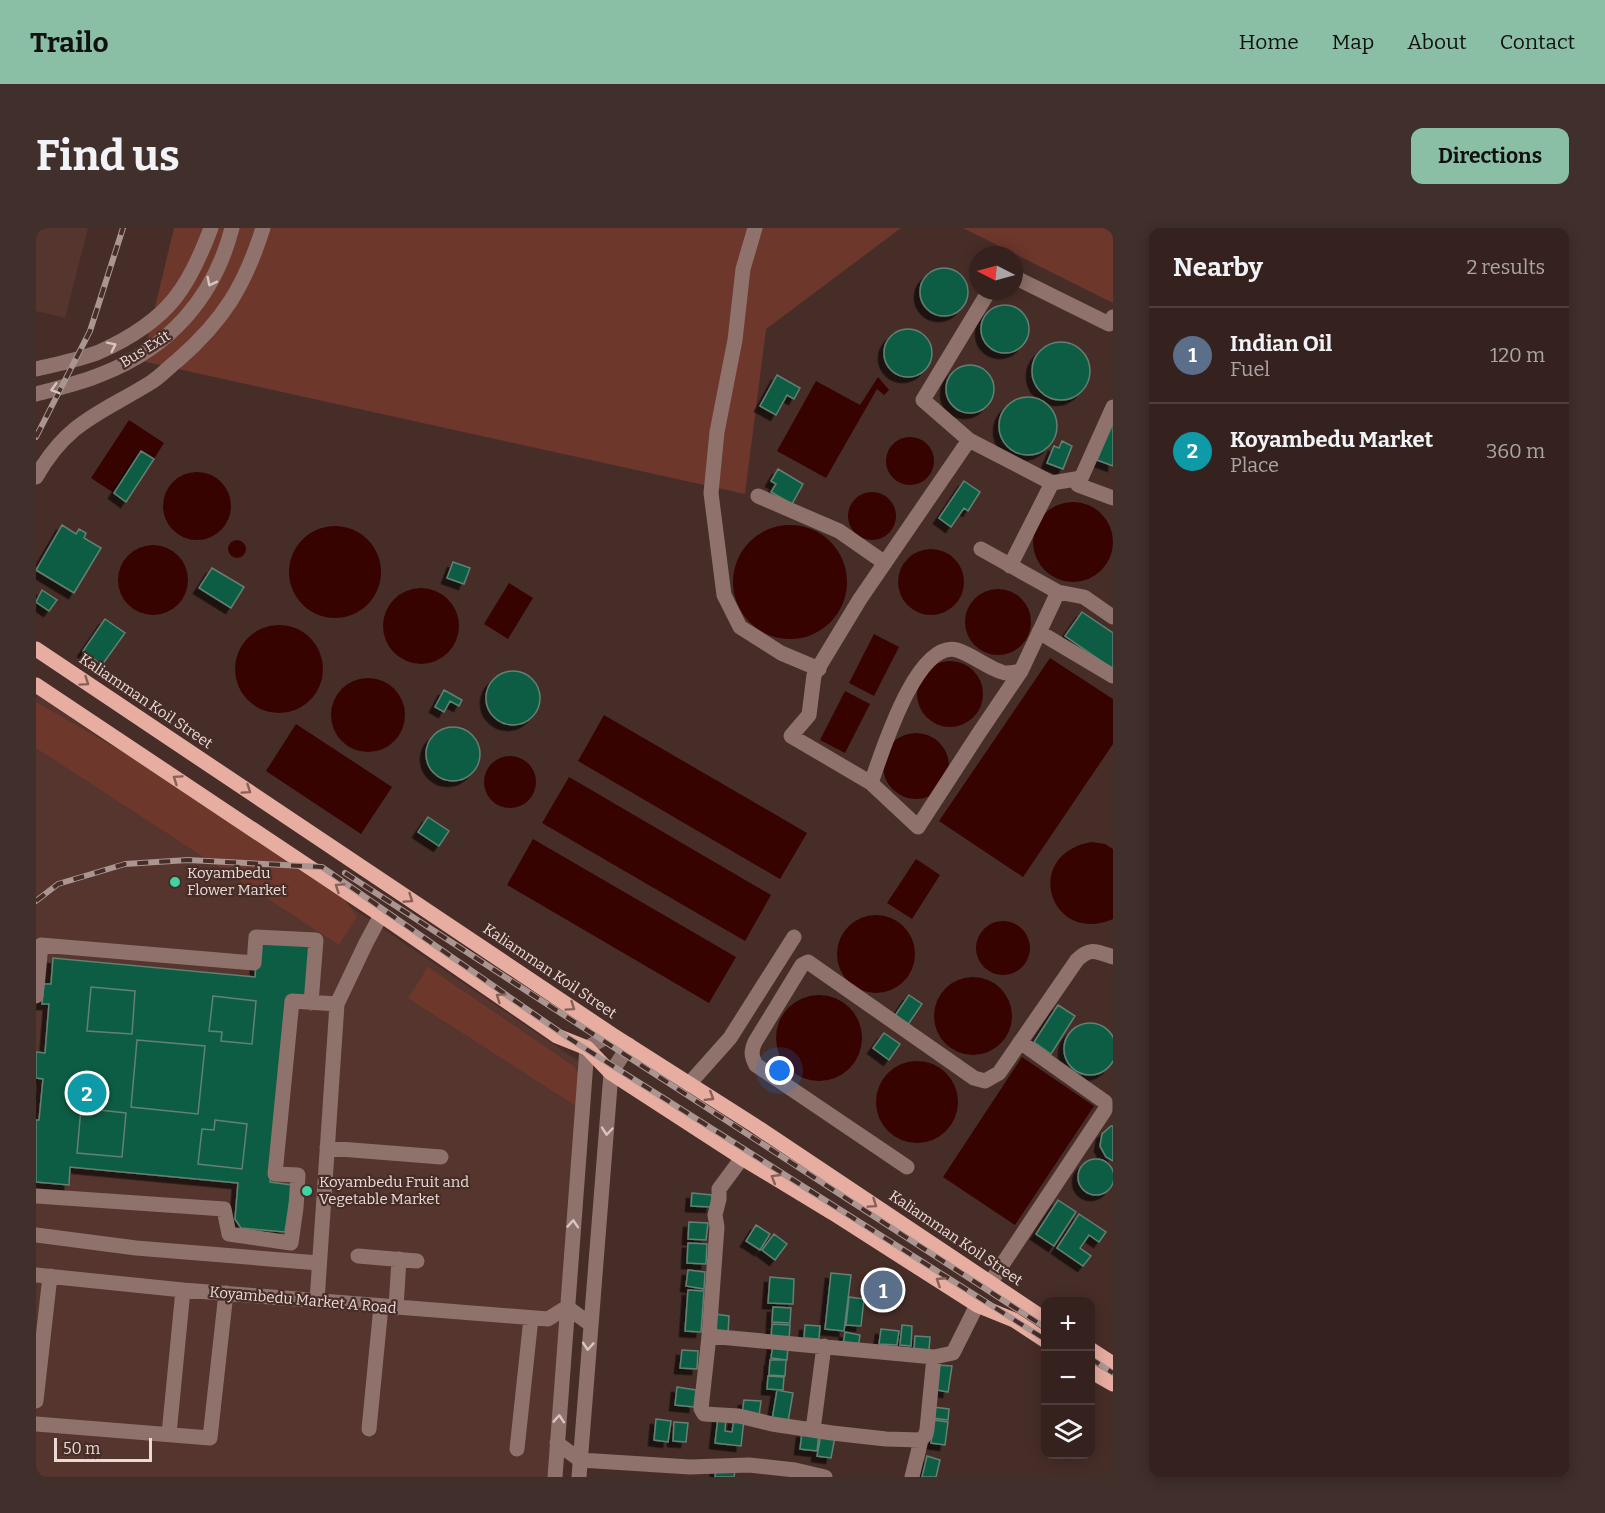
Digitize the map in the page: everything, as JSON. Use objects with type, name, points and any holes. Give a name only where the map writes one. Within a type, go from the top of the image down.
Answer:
[{"type":"main road","name":"Kaliamman Koil Street","points":[[36,650],[611,1034],[853,1190],[1041,1317]]},
{"type":"main road","points":[[36,686],[381,915],[557,1036],[586,1048],[612,1073],[742,1158],[834,1213],[977,1305],[1014,1320],[1041,1338]]},
{"type":"main road","points":[[1093,1351],[1113,1364]]},
{"type":"main road","points":[[1095,1374],[1113,1384]]},
{"type":"street","points":[[36,369],[97,353],[126,339],[153,318],[175,298],[200,255],[211,228]]},
{"type":"street","name":"Bus Exit","points":[[36,394],[103,374],[136,358],[173,332],[207,290],[225,253],[232,228]]},
{"type":"street","points":[[36,477],[44,463],[72,430],[100,410],[152,382],[216,324],[232,300],[254,258],[263,228]]},
{"type":"street","points":[[755,228],[743,269],[735,340],[717,432],[711,493],[724,595],[740,627],[781,653],[819,669]]},
{"type":"street","points":[[1023,281],[1109,324],[1113,317]]},
{"type":"street","points":[[983,300],[923,400],[969,440],[1052,483],[1081,478]]},
{"type":"street","points":[[1113,407],[1078,485],[1113,498]]},
{"type":"street","points":[[969,440],[860,599],[814,675],[809,715],[791,736],[871,783],[918,827],[1021,671],[1058,592]]},
{"type":"street","points":[[1010,566],[1052,483]]},
{"type":"street","points":[[758,496],[839,531],[885,563]]},
{"type":"street","points":[[981,549],[1058,592],[1084,597],[1113,617]]},
{"type":"street","points":[[1039,632],[1113,676]]},
{"type":"street","points":[[871,783],[895,717],[917,673],[937,652],[954,649],[1005,673],[1021,671]]},
{"type":"street","points":[[317,1301],[337,1004],[381,915]]},
{"type":"street","points":[[689,1084],[730,1038],[794,937]]},
{"type":"street","points":[[36,996],[40,945],[254,963],[256,938],[316,940],[311,1003]]},
{"type":"street","points":[[907,1167],[756,1065],[751,1057],[755,1042],[802,965],[808,962],[974,1078],[985,1081],[999,1073],[1077,960],[1085,952],[1093,951],[1113,957]]},
{"type":"street","points":[[326,1176],[275,1174],[292,1001],[337,1004]]},
{"type":"street","points":[[558,1475],[557,1443],[586,1048],[611,1034]]},
{"type":"street","points":[[990,1283],[1105,1110],[1105,1102],[1020,1042]]},
{"type":"street","points":[[579,1477],[612,1073],[629,1045]]},
{"type":"street","points":[[327,1148],[441,1157]]},
{"type":"street","points":[[742,1158],[719,1189],[715,1215],[717,1227],[701,1409],[703,1413],[739,1416],[813,1430],[886,1439],[921,1440]]},
{"type":"street","points":[[36,1196],[224,1209],[229,1234],[291,1243],[298,1175]]},
{"type":"street","points":[[36,1235],[136,1248],[319,1263]]},
{"type":"street","points":[[358,1256],[417,1261]]},
{"type":"street","points":[[369,1429],[388,1307],[399,1259]]},
{"type":"street","points":[[36,1401],[43,1275]]},
{"type":"street","name":"Koyambedu Market A Road","points":[[43,1275],[183,1290],[548,1319],[567,1307]]},
{"type":"street","points":[[169,1434],[183,1290]]},
{"type":"street","points":[[36,1424],[210,1438],[226,1293]]},
{"type":"street","points":[[709,1336],[934,1357],[953,1353],[977,1305]]},
{"type":"street","points":[[567,1307],[590,1324]]},
{"type":"street","points":[[517,1449],[531,1317]]},
{"type":"street","points":[[813,1430],[824,1346]]},
{"type":"street","points":[[912,1477],[921,1440],[925,1437],[927,1430],[934,1357]]},
{"type":"street","points":[[557,1443],[580,1460],[690,1467],[749,1466],[795,1470],[825,1477]]},
{"type":"shaded area","points":[[36,228],[88,228],[65,318],[36,311]]},
{"type":"shaded area","points":[[174,228],[901,228],[766,329],[745,494],[142,361]]},
{"type":"shaded area","points":[[963,228],[1113,228],[1113,303],[1023,258],[1023,246],[999,246]]},
{"type":"shaded area","points":[[878,377],[889,390],[884,395],[877,389],[826,478],[777,451],[816,381],[860,405]]},
{"type":"shaded area","points":[[129,420],[164,443],[154,459],[141,451],[114,493],[91,478]]},
{"type":"shaded area","points":[[905,437],[915,437],[930,447],[934,461],[933,470],[924,481],[915,485],[905,485],[890,475],[886,466],[886,456],[896,441]]},
{"type":"shaded area","points":[[190,472],[204,472],[216,477],[226,487],[231,506],[226,525],[216,535],[204,540],[190,540],[178,535],[168,525],[163,513],[163,499],[168,487],[178,477]]},
{"type":"shaded area","points":[[867,492],[877,492],[892,502],[896,516],[892,530],[886,536],[877,540],[867,540],[852,530],[848,521],[848,511],[858,496]]},
{"type":"shaded area","points":[[1073,502],[1088,505],[1101,514],[1110,527],[1113,542],[1110,557],[1101,570],[1088,579],[1073,582],[1058,579],[1045,570],[1036,557],[1033,542],[1036,527],[1045,514],[1058,505]]},
{"type":"shaded area","points":[[790,525],[812,530],[830,542],[842,560],[847,582],[842,604],[830,622],[812,634],[790,639],[768,634],[750,622],[738,604],[733,582],[738,560],[750,542],[768,530]]},
{"type":"shaded area","points":[[326,526],[344,526],[361,533],[374,546],[381,563],[381,581],[374,598],[361,611],[344,618],[326,618],[309,611],[296,598],[289,581],[289,563],[296,546],[309,533]]},
{"type":"shaded area","points":[[233,540],[241,540],[246,545],[244,556],[233,558],[228,553],[228,545]]},
{"type":"shaded area","points":[[153,545],[172,551],[182,561],[188,580],[182,599],[172,609],[153,615],[134,609],[124,599],[118,580],[124,561],[134,551]]},
{"type":"shaded area","points":[[931,549],[944,552],[954,559],[961,569],[964,582],[961,595],[954,605],[944,612],[931,615],[918,612],[908,605],[901,595],[898,582],[901,569],[908,559],[918,552]]},
{"type":"shaded area","points":[[509,583],[533,598],[508,639],[484,624]]},
{"type":"shaded area","points":[[421,588],[436,591],[448,599],[456,611],[459,626],[456,641],[448,653],[436,661],[421,664],[406,661],[394,653],[386,641],[383,626],[386,611],[394,599],[406,591]]},
{"type":"shaded area","points":[[998,589],[1011,592],[1021,599],[1028,609],[1031,622],[1028,635],[1021,645],[1011,652],[998,655],[985,652],[975,645],[968,635],[965,622],[968,609],[975,599],[985,592]]},
{"type":"shaded area","points":[[279,625],[296,628],[310,638],[320,652],[323,669],[320,686],[310,700],[296,710],[279,713],[262,710],[248,700],[238,686],[235,669],[238,652],[248,638],[262,628]]},
{"type":"shaded area","points":[[874,634],[899,647],[874,696],[849,683]]},
{"type":"shaded area","points":[[1050,658],[1113,699],[1113,744],[1023,877],[939,821]]},
{"type":"shaded area","points":[[950,661],[962,664],[973,671],[980,682],[983,694],[980,706],[973,717],[962,724],[950,727],[938,724],[927,717],[920,706],[917,694],[920,682],[927,671],[938,664]]},
{"type":"shaded area","points":[[368,678],[389,684],[399,694],[405,715],[399,736],[389,746],[368,752],[347,746],[337,736],[331,715],[337,694],[347,684]]},
{"type":"shaded area","points":[[845,691],[870,704],[845,753],[820,740]]},
{"type":"shaded area","name":"Koyambedu Fruit and Vegetable Market","points":[[36,694],[590,1069],[550,1477],[36,1477]]},
{"type":"shaded area","points":[[36,702],[322,867],[357,917],[339,945],[36,748]]},
{"type":"shaded area","points":[[604,715],[807,833],[780,879],[578,761]]},
{"type":"shaded area","points":[[296,724],[392,787],[361,834],[266,771]]},
{"type":"shaded area","points":[[916,733],[928,736],[939,743],[946,754],[949,766],[946,778],[939,789],[928,796],[916,799],[904,796],[893,789],[886,778],[883,766],[886,754],[893,743],[904,736]]},
{"type":"shaded area","points":[[510,756],[524,760],[532,768],[536,782],[532,796],[524,804],[510,808],[496,804],[488,796],[484,782],[488,768],[496,760]]},
{"type":"shaded area","points":[[569,777],[771,895],[745,941],[542,823]]},
{"type":"shaded area","points":[[533,839],[736,957],[709,1003],[507,885]]},
{"type":"shaded area","points":[[1091,842],[1105,844],[1113,849],[1113,919],[1091,924],[1073,920],[1060,910],[1052,896],[1051,879],[1056,863],[1069,850]]},
{"type":"shaded area","points":[[916,859],[940,875],[912,919],[887,903]]},
{"type":"shaded area","points":[[876,915],[891,918],[904,926],[912,939],[915,954],[912,969],[904,982],[891,990],[876,993],[861,990],[848,982],[840,969],[837,954],[840,939],[848,926],[861,918]]},
{"type":"shaded area","points":[[998,921],[1008,921],[1022,929],[1028,938],[1030,948],[1028,958],[1022,967],[1008,975],[998,975],[981,963],[976,953],[976,943],[988,926]]},
{"type":"shaded area","points":[[428,967],[575,1067],[579,1074],[579,1108],[408,998]]},
{"type":"shaded area","points":[[973,977],[988,980],[1001,988],[1009,1001],[1012,1016],[1009,1031],[1001,1044],[988,1052],[973,1055],[958,1052],[945,1044],[937,1031],[934,1016],[937,1001],[945,988],[958,980]]},
{"type":"shaded area","points":[[819,995],[843,1002],[855,1014],[862,1038],[855,1062],[843,1074],[819,1081],[795,1074],[783,1062],[776,1038],[783,1014],[795,1002]]},
{"type":"shaded area","points":[[1022,1057],[1094,1106],[1015,1225],[943,1177]]},
{"type":"shaded area","points":[[917,1061],[933,1064],[946,1073],[955,1086],[958,1102],[955,1118],[946,1131],[933,1140],[917,1143],[901,1140],[888,1131],[879,1118],[876,1102],[879,1086],[888,1073],[901,1064]]},
{"type":"building","points":[[939,268],[949,268],[961,275],[968,287],[968,297],[961,309],[949,316],[939,316],[924,305],[920,297],[920,287],[931,272]]},
{"type":"building","points":[[1000,305],[1010,305],[1022,312],[1029,324],[1029,334],[1022,346],[1010,353],[1000,353],[985,342],[981,334],[981,324],[992,309]]},
{"type":"building","points":[[903,329],[913,329],[925,336],[932,348],[932,358],[925,370],[913,377],[903,377],[888,366],[884,358],[884,348],[895,333]]},
{"type":"building","points":[[1055,342],[1067,342],[1082,350],[1090,365],[1090,377],[1082,392],[1067,400],[1055,400],[1040,392],[1032,377],[1032,365],[1040,350]]},
{"type":"building","points":[[965,365],[975,365],[987,372],[994,384],[994,394],[987,406],[975,413],[965,413],[950,402],[946,394],[946,384],[957,369]]},
{"type":"building","points":[[777,375],[800,388],[794,399],[787,395],[776,415],[760,406]]},
{"type":"building","points":[[1022,397],[1034,397],[1049,405],[1057,420],[1057,432],[1049,447],[1034,455],[1022,455],[1007,447],[999,432],[999,420],[1007,405]]},
{"type":"building","points":[[1113,421],[1113,466],[1097,460]]},
{"type":"building","points":[[1062,441],[1072,446],[1063,469],[1047,463],[1054,446],[1059,448]]},
{"type":"building","points":[[141,451],[154,459],[126,502],[114,493]]},
{"type":"building","points":[[778,469],[803,484],[792,504],[771,492],[776,484],[771,481]]},
{"type":"building","points":[[964,481],[980,492],[968,511],[964,508],[951,527],[939,518]]},
{"type":"building","points":[[62,525],[76,534],[79,529],[86,533],[84,538],[101,548],[74,593],[36,570]]},
{"type":"building","points":[[453,562],[470,568],[464,584],[447,578]]},
{"type":"building","points":[[212,568],[244,587],[231,608],[199,588]]},
{"type":"building","points":[[42,590],[57,600],[49,611],[36,602]]},
{"type":"building","points":[[1082,612],[1113,633],[1113,669],[1065,636]]},
{"type":"building","points":[[105,619],[125,633],[102,665],[83,651]]},
{"type":"building","points":[[513,671],[523,673],[532,679],[538,688],[540,698],[538,708],[532,717],[523,723],[513,725],[503,723],[494,717],[488,708],[486,698],[488,688],[494,679],[503,673]]},
{"type":"building","points":[[444,690],[462,700],[459,706],[450,701],[444,712],[435,707]]},
{"type":"building","points":[[453,727],[463,729],[472,735],[478,744],[480,754],[478,764],[472,773],[463,779],[453,781],[443,779],[434,773],[428,764],[426,754],[428,744],[434,735],[443,729]]},
{"type":"building","points":[[428,817],[449,831],[439,846],[418,832]]},
{"type":"building","points":[[258,940],[312,944],[309,998],[289,997],[270,1182],[292,1185],[285,1232],[241,1228],[235,1219],[238,1183],[70,1167],[69,1185],[36,1182],[36,1120],[39,1120],[43,1079],[36,1078],[36,1052],[45,1053],[49,1004],[42,1004],[44,984],[51,984],[53,958],[255,977]],"holes":[[[91,987],[135,991],[132,1034],[87,1031]],[[213,996],[256,1001],[252,1044],[221,1041],[222,1032],[209,1031]],[[137,1040],[205,1046],[198,1114],[131,1107]],[[81,1108],[126,1113],[122,1157],[77,1153]],[[215,1120],[247,1124],[242,1169],[198,1164],[202,1129],[214,1130]]]},
{"type":"building","points":[[91,987],[135,991],[132,1034],[87,1031]]},
{"type":"building","points":[[909,995],[922,1004],[907,1026],[894,1017]]},
{"type":"building","points":[[213,996],[256,1001],[252,1044],[221,1041],[222,1032],[209,1031]]},
{"type":"building","points":[[1058,1005],[1075,1016],[1051,1054],[1034,1042]]},
{"type":"building","points":[[1085,1023],[1095,1023],[1105,1027],[1112,1034],[1116,1049],[1112,1064],[1105,1071],[1095,1075],[1085,1075],[1075,1071],[1068,1064],[1064,1054],[1064,1044],[1068,1034],[1075,1027]]},
{"type":"building","points":[[884,1033],[900,1044],[889,1060],[873,1048]]},
{"type":"building","points":[[137,1040],[205,1046],[198,1114],[131,1107]]},
{"type":"building","points":[[81,1108],[126,1113],[122,1157],[77,1153]]},
{"type":"building","points":[[215,1120],[247,1124],[242,1169],[198,1164],[202,1129],[214,1130]]},
{"type":"building","points":[[1113,1126],[1113,1161],[1106,1157],[1100,1146],[1102,1134]]},
{"type":"building","points":[[1096,1159],[1109,1164],[1114,1177],[1109,1190],[1096,1195],[1083,1190],[1078,1177],[1083,1164]]},
{"type":"building","points":[[692,1193],[712,1195],[711,1207],[691,1206]]},
{"type":"building","points":[[1058,1200],[1076,1212],[1054,1246],[1036,1234]]},
{"type":"building","points":[[1079,1214],[1106,1232],[1099,1242],[1089,1235],[1080,1248],[1091,1256],[1083,1266],[1057,1248]]},
{"type":"building","points":[[689,1222],[708,1223],[706,1240],[688,1239]]},
{"type":"building","points":[[756,1225],[770,1234],[760,1250],[746,1241]]},
{"type":"building","points":[[774,1234],[787,1244],[775,1260],[762,1250]]},
{"type":"building","points":[[688,1243],[707,1244],[706,1264],[687,1263]]},
{"type":"building","points":[[688,1270],[705,1272],[704,1289],[686,1286]]},
{"type":"building","points":[[831,1273],[851,1275],[844,1331],[825,1329]]},
{"type":"building","points":[[770,1277],[794,1279],[793,1304],[768,1303]]},
{"type":"building","points":[[688,1290],[704,1291],[701,1332],[685,1331]]},
{"type":"building","points":[[849,1297],[864,1299],[861,1326],[846,1325]]},
{"type":"building","points":[[773,1307],[791,1308],[790,1323],[772,1322]]},
{"type":"building","points":[[715,1314],[729,1316],[728,1334],[714,1334]]},
{"type":"building","points":[[772,1324],[790,1325],[789,1340],[771,1339]]},
{"type":"building","points":[[805,1325],[820,1326],[819,1339],[804,1338]]},
{"type":"building","points":[[902,1325],[912,1326],[911,1346],[900,1345]]},
{"type":"building","points":[[881,1329],[899,1331],[897,1345],[879,1344]]},
{"type":"building","points":[[845,1332],[860,1335],[858,1348],[843,1345]]},
{"type":"building","points":[[915,1336],[930,1337],[929,1350],[914,1349]]},
{"type":"building","points":[[773,1344],[788,1346],[787,1360],[771,1358]]},
{"type":"building","points":[[682,1350],[698,1351],[697,1369],[680,1368]]},
{"type":"building","points":[[770,1360],[786,1360],[785,1376],[769,1375]]},
{"type":"building","points":[[937,1365],[952,1366],[948,1392],[932,1389]]},
{"type":"building","points":[[768,1376],[784,1377],[783,1390],[767,1389]]},
{"type":"building","points":[[677,1387],[696,1390],[694,1407],[675,1405]]},
{"type":"building","points":[[777,1390],[793,1393],[788,1422],[772,1420]]},
{"type":"building","points":[[744,1400],[761,1401],[759,1416],[742,1414]]},
{"type":"building","points":[[933,1407],[949,1409],[948,1420],[932,1418]]},
{"type":"building","points":[[718,1417],[726,1418],[725,1431],[732,1432],[734,1419],[744,1420],[741,1446],[715,1443]]},
{"type":"building","points":[[656,1419],[671,1421],[668,1442],[654,1440]]},
{"type":"building","points":[[934,1420],[948,1422],[945,1445],[931,1443]]},
{"type":"building","points":[[674,1422],[688,1423],[686,1442],[673,1441]]},
{"type":"building","points":[[802,1432],[819,1434],[817,1451],[800,1449]]},
{"type":"building","points":[[821,1435],[835,1437],[831,1458],[817,1456]]},
{"type":"building","points":[[927,1456],[940,1460],[936,1477],[922,1477]]},
{"type":"building","points":[[716,1469],[735,1471],[734,1477],[715,1477]]},
{"type":"railway","points":[[36,437],[90,331],[123,228]]},
{"type":"railway","points":[[36,901],[58,884],[125,864],[188,860],[322,867],[567,1037],[1041,1337]]},
{"type":"railway","points":[[345,873],[1041,1325]]},
{"type":"railway","points":[[1095,1361],[1113,1373]]},
{"type":"place","name":"Koyambedu Flower Market","points":[[175,882]]},
{"type":"place","name":"Koyambedu Market","points":[[87,1093]]},
{"type":"place","name":"Koyambedu Fruit and Vegetable Market","points":[[307,1191]]},
{"type":"place","name":"Indian Oil","points":[[883,1290]]}]
